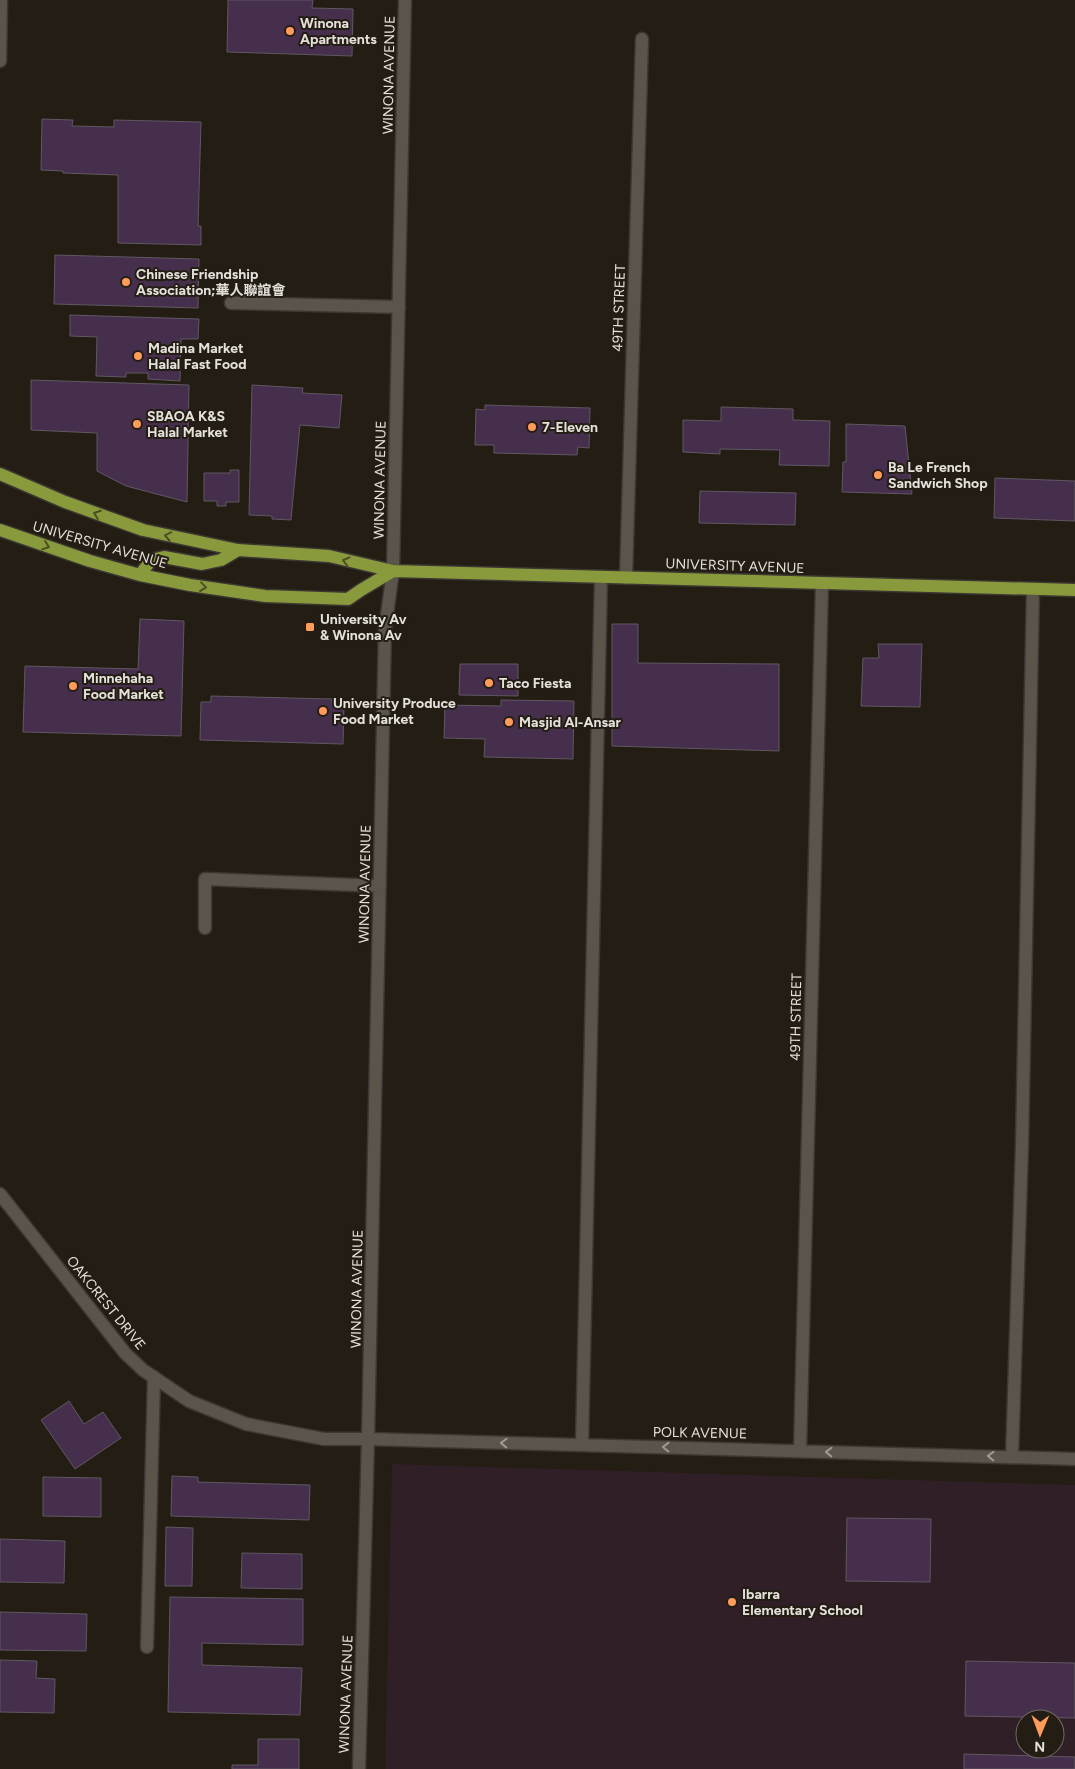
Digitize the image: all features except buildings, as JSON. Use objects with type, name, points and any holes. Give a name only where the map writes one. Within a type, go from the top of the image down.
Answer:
[{"type":"main road","name":"UNIVERSITY AVENUE","points":[[0,474],[65,502],[143,530],[238,550],[329,556],[393,571],[1075,590]]},
{"type":"main road","name":"UNIVERSITY AVENUE","points":[[0,530],[90,561],[140,575],[190,585],[265,596],[348,599],[393,571]]},
{"type":"main road","points":[[140,575],[151,560],[164,557],[202,564],[221,560],[238,550]]},
{"type":"street","points":[[0,61],[1,0]]},
{"type":"street","name":"WINONA AVENUE","points":[[359,1769],[386,629],[393,571],[405,0]]},
{"type":"street","name":"49TH STREET","points":[[626,578],[642,39]]},
{"type":"street","points":[[231,303],[399,307]]},
{"type":"street","points":[[582,1445],[601,577]]},
{"type":"street","name":"49TH STREET","points":[[800,1451],[822,583]]},
{"type":"street","points":[[1012,1457],[1022,1145],[1033,589]]},
{"type":"street","points":[[205,928],[205,879],[380,886]]},
{"type":"street","name":"OAKCREST DRIVE","points":[[0,1194],[125,1353],[154,1377],[189,1401],[246,1424],[324,1439]]},
{"type":"street","points":[[147,1647],[154,1377]]},
{"type":"street","name":"POLK AVENUE","points":[[324,1439],[1075,1458]]},
{"type":"shaded area","name":"Ibarra Elementary School","points":[[392,1464],[1075,1485],[1075,1769],[385,1769]]},
{"type":"place","name":"Winona Apartments","points":[[290,31]]},
{"type":"place","name":"Chinese Friendship Association;華人聯誼會","points":[[126,282]]},
{"type":"place","name":"Madina Market Halal Fast Food","points":[[138,356]]},
{"type":"place","name":"SBAOA K&S Halal Market","points":[[137,424]]},
{"type":"place","name":"7-Eleven","points":[[532,427]]},
{"type":"place","name":"Ba Le French Sandwich Shop","points":[[878,475]]},
{"type":"place","name":"University Av & Winona Av","points":[[310,627]]},
{"type":"place","name":"Taco Fiesta","points":[[489,683]]},
{"type":"place","name":"Minnehaha Food Market","points":[[73,686]]},
{"type":"place","name":"University Produce Food Market","points":[[323,711]]},
{"type":"place","name":"Masjid Al-Ansar","points":[[509,722]]},
{"type":"place","name":"Ibarra Elementary School","points":[[732,1602]]}]
